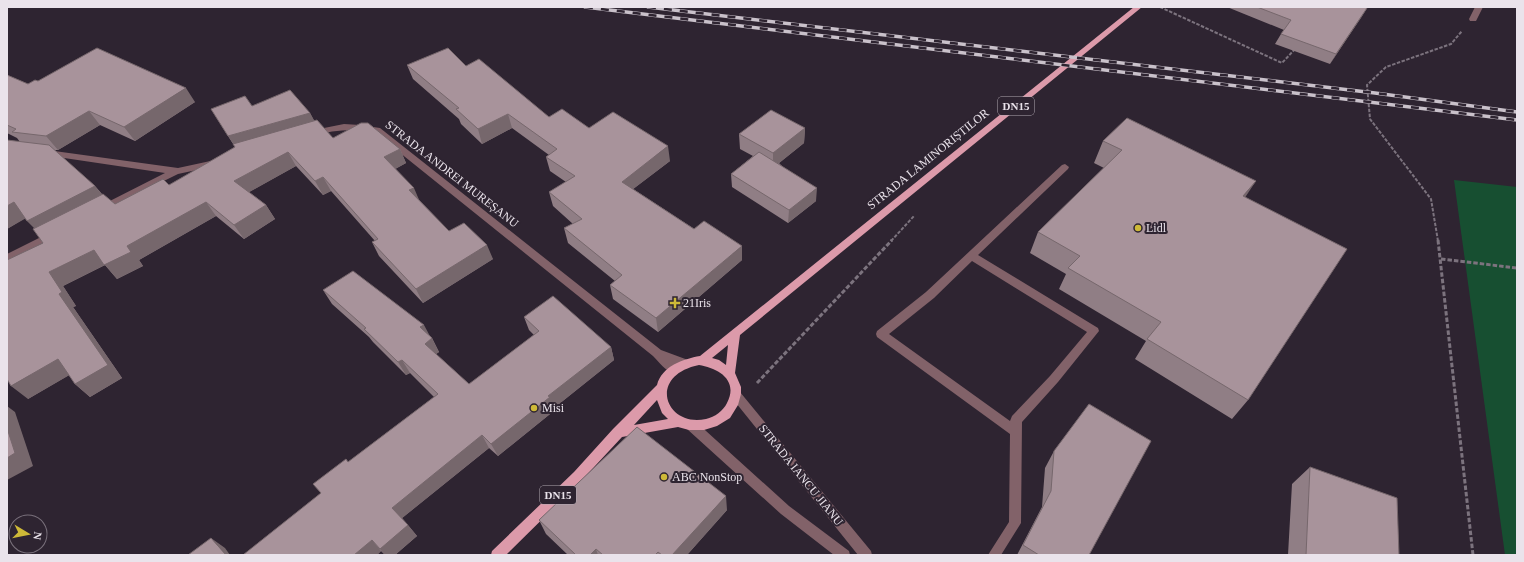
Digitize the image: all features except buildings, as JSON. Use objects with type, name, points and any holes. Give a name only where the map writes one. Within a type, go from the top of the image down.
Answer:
[{"type":"main road","name":"STRADA LAMINORIȘTILOR","points":[[701,361],[1138,7]]},
{"type":"main road","points":[[730,373],[735,333]]},
{"type":"main road","points":[[617,433],[685,424],[703,425],[715,422],[724,415],[738,397],[735,384],[730,373],[721,366],[710,361],[684,363],[673,369],[665,379],[660,389],[660,399],[664,408],[670,417],[685,424]]},
{"type":"main road","name":"DN15","points":[[497,555],[578,476],[660,389]]},
{"type":"street","points":[[1473,19],[1480,7]]},
{"type":"street","name":"STRADA ANDREI MUREȘANU","points":[[304,135],[327,128],[356,126],[377,130],[657,353],[673,369]]},
{"type":"street","points":[[39,152],[178,171]]},
{"type":"street","points":[[92,214],[178,171],[221,161]]},
{"type":"street","points":[[1016,432],[881,334],[930,295],[1065,167]]},
{"type":"street","points":[[7,258],[64,229]]},
{"type":"street","points":[[971,255],[1094,331],[1054,379],[1016,420],[1015,523],[994,555]]},
{"type":"street","name":"STRADA ANDREI MUREȘANU","points":[[657,353],[684,363]]},
{"type":"street","name":"STRADA IANCU JIANU","points":[[738,397],[866,555]]},
{"type":"street","name":"STRADA IANCU JIANU","points":[[685,424],[785,510],[844,555]]},
{"type":"path","points":[[1160,7],[1282,63],[1297,46]]},
{"type":"path","points":[[1473,19],[1451,44],[1386,67],[1367,85],[1370,119],[1430,199],[1441,259],[1473,555]]},
{"type":"path","points":[[738,397],[916,214]]},
{"type":"path","points":[[1441,259],[1517,268]]},
{"type":"green space","points":[[1454,180],[1517,187],[1517,555],[1505,555]]},
{"type":"railway","points":[[585,7],[1517,120]]},
{"type":"railway","points":[[648,7],[1375,93],[1517,112]]},
{"type":"place","name":"Lidl","points":[[1138,228]]},
{"type":"place","name":"21Iris","points":[[675,303]]},
{"type":"place","name":"Misi","points":[[534,408]]},
{"type":"place","name":"ABC NonStop","points":[[664,477]]}]
